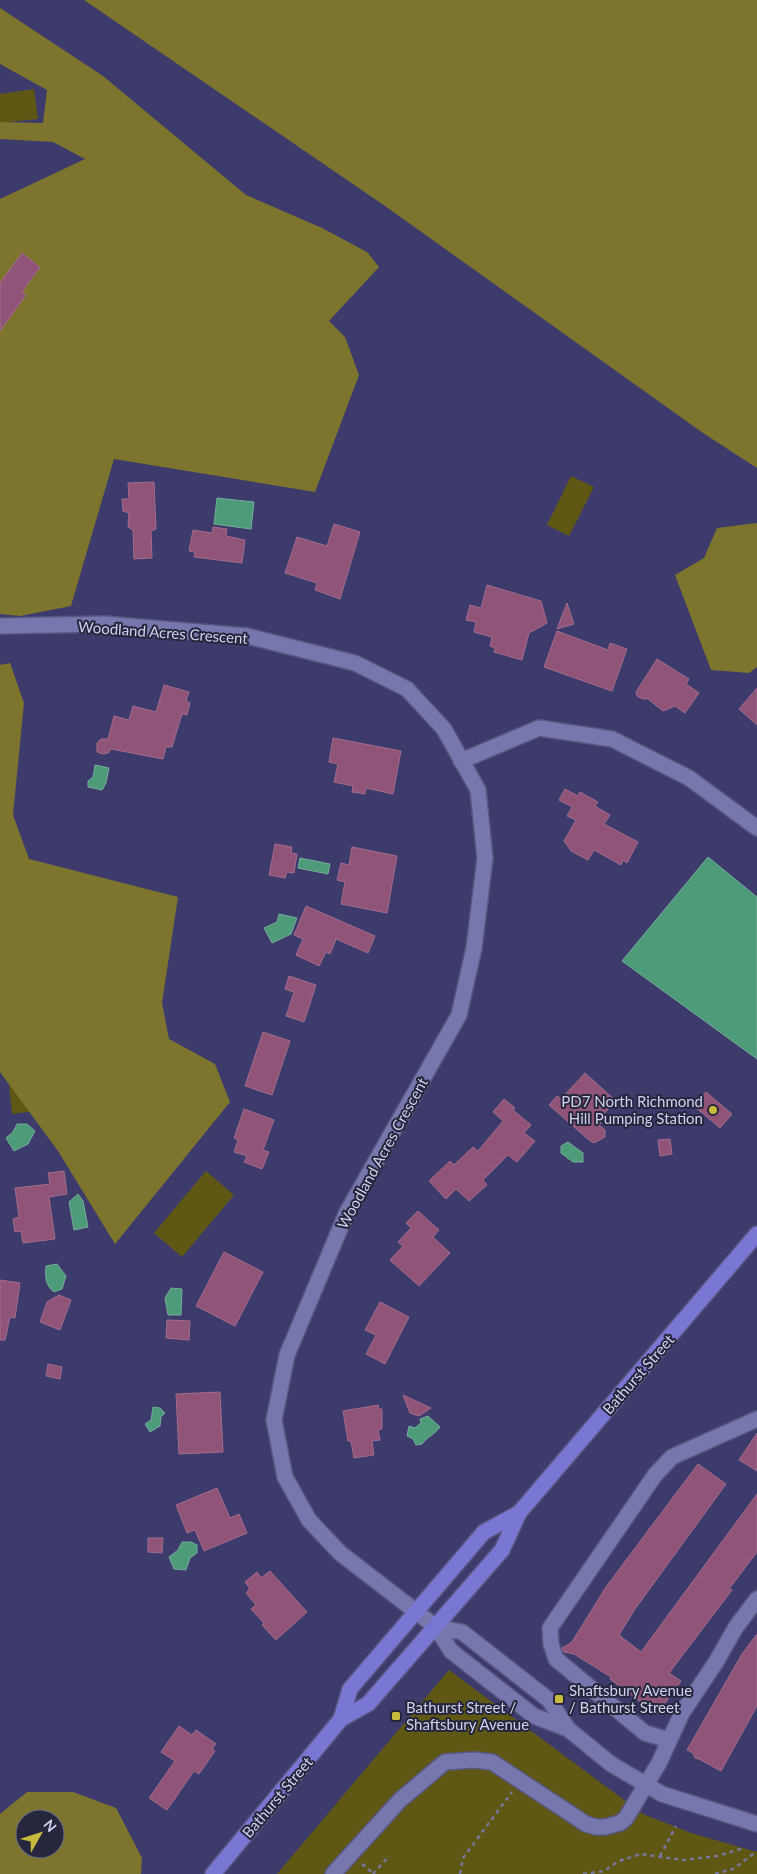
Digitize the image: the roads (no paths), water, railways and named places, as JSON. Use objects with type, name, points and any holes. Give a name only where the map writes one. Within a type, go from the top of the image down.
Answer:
[{"type":"main road","name":"Bathurst Street","points":[[213,1874],[341,1719],[368,1704],[502,1550],[519,1513],[757,1234]]},
{"type":"main road","name":"Bathurst Street","points":[[341,1719],[350,1689],[484,1532],[519,1513]]},
{"type":"street","name":"Woodland Acres Crescent","points":[[0,626],[104,624],[247,636],[355,663],[407,689],[444,729],[478,790],[485,858],[474,948],[459,1014],[347,1212],[287,1355],[274,1420],[285,1476],[308,1520],[340,1553],[436,1627]]},
{"type":"street","points":[[461,760],[539,728],[612,739],[689,778],[757,828]]},
{"type":"street","points":[[669,1740],[644,1733],[556,1659],[551,1644],[550,1628],[655,1475],[672,1457],[757,1419]]},
{"type":"street","points":[[333,1874],[400,1800],[445,1762],[474,1760],[492,1762],[586,1824],[596,1827],[612,1826],[620,1823],[626,1818],[659,1763],[682,1713],[716,1662],[736,1627],[757,1598]]},
{"type":"street","points":[[436,1627],[451,1651],[534,1716],[568,1729]]},
{"type":"street","points":[[436,1627],[462,1632],[549,1700],[568,1729],[611,1764],[662,1794],[757,1824]]},
{"type":"place","name":"PD7 North Richmond Hill Pumping Station","points":[[713,1110]]},
{"type":"place","name":"Shaftsbury Avenue / Bathurst Street","points":[[559,1699]]},
{"type":"place","name":"Bathurst Street / Shaftsbury Avenue","points":[[396,1716]]}]
